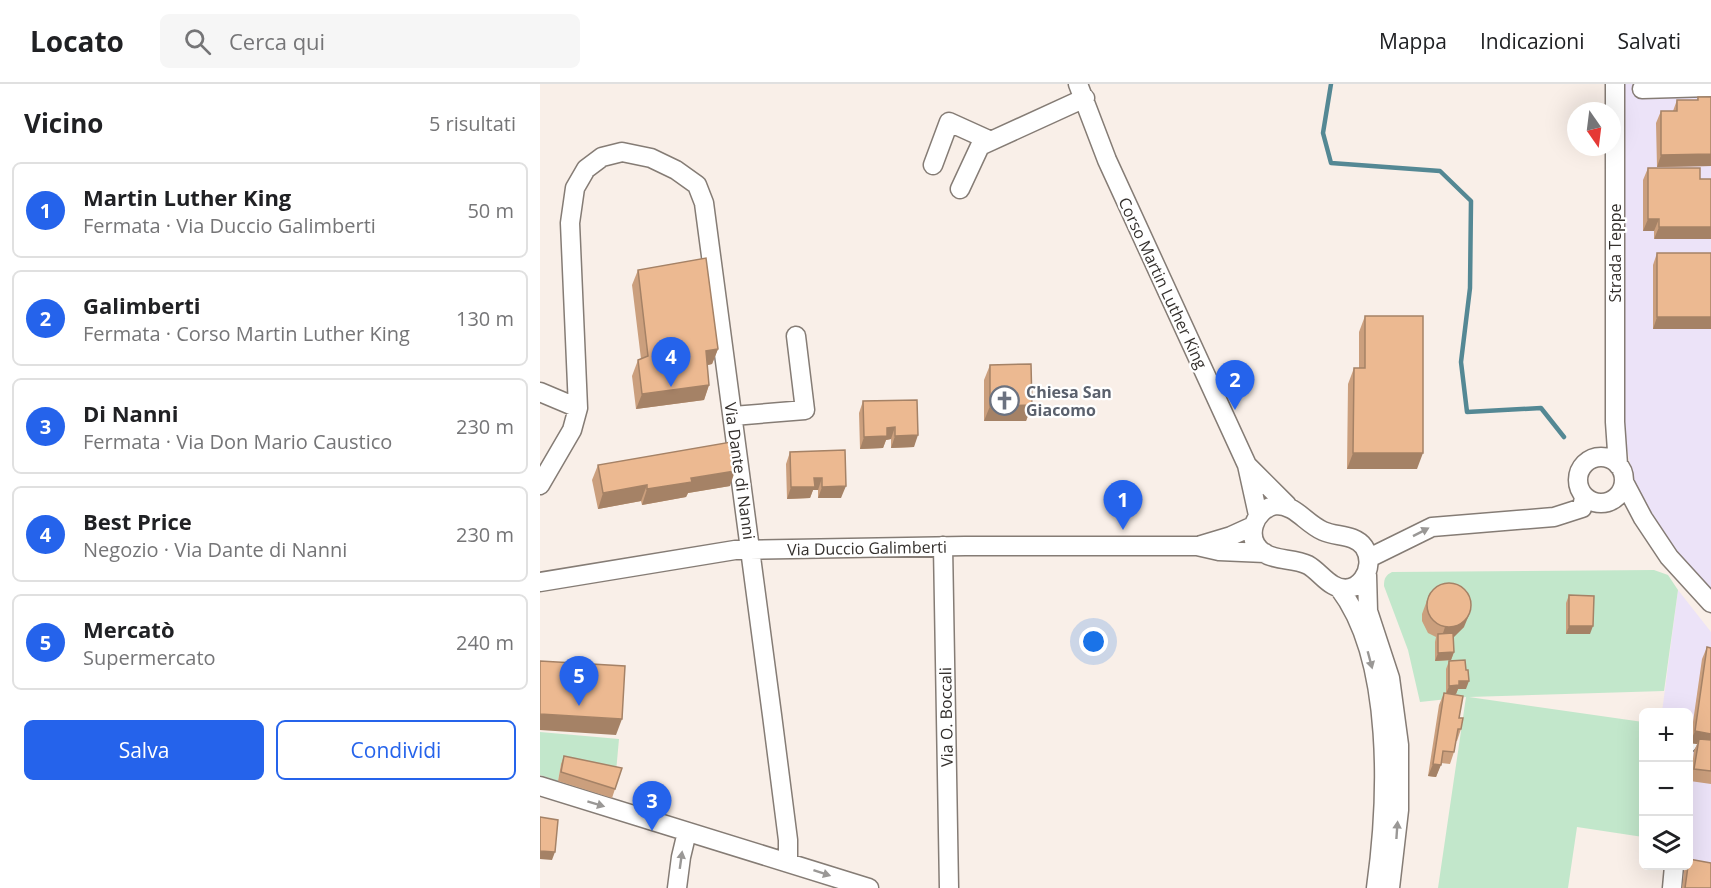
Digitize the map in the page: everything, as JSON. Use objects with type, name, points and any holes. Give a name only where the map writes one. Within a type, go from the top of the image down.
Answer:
[{"type":"street","name":"Strada Teppe","points":[[1615,84],[1616,422],[1621,473],[1643,518],[1669,557],[1711,603]]},
{"type":"street","points":[[1642,89],[1711,87]]},
{"type":"street","name":"Corso Martin Luther King","points":[[960,189],[980,146],[1082,91],[1107,160],[1247,465],[1256,521],[1254,538],[1264,553]]},
{"type":"street","points":[[933,165],[949,123],[991,141]]},
{"type":"street","name":"Via Dante di Nanni","points":[[578,408],[570,223],[575,188],[586,169],[602,157],[622,152],[651,158],[676,170],[697,184],[704,203],[788,840],[788,862]]},
{"type":"street","points":[[733,416],[805,410],[796,336]]},
{"type":"street","points":[[540,392],[578,408],[572,430],[540,486]]},
{"type":"street","points":[[1592,459],[1616,422]]},
{"type":"street","points":[[1376,888],[1384,816],[1384,749],[1379,698],[1369,653],[1359,625],[1351,605],[1339,588],[1356,586],[1368,567],[1432,527],[1554,517],[1582,508],[1584,497],[1578,484],[1578,476],[1585,463],[1592,459],[1606,458],[1621,473],[1619,495],[1607,503]]},
{"type":"street","name":"Corso Martin Luther King","points":[[1247,465],[1287,505],[1315,527],[1358,540],[1364,547],[1368,567]]},
{"type":"street","points":[[1584,497],[1599,503],[1607,503],[1643,518]]},
{"type":"street","name":"Via Duccio Galimberti","points":[[1197,546],[1218,541],[1256,521],[1268,506],[1287,505]]},
{"type":"street","name":"Via Duccio Galimberti","points":[[540,582],[735,550],[943,546],[1197,546],[1264,553],[1297,561],[1309,566],[1339,588]]},
{"type":"street","name":"Via O. Boccali","points":[[943,546],[949,888]]},
{"type":"street","points":[[1368,567],[1368,610],[1390,678],[1399,745],[1399,810],[1390,888]]},
{"type":"street","points":[[540,786],[788,862],[857,886]]},
{"type":"street","points":[[677,888],[687,832]]},
{"type":"street","points":[[1672,888],[1674,870]]},
{"type":"shaded area","points":[[1622,84],[1711,84],[1711,595],[1689,571],[1647,511],[1633,479],[1627,448],[1623,414]]},
{"type":"shaded area","points":[[1678,590],[1711,632],[1711,888],[1662,888],[1664,870],[1693,870],[1693,708],[1663,708]]},
{"type":"green space","points":[[1654,570],[1668,575],[1678,590],[1664,691],[1469,697],[1639,721],[1639,836],[1577,827],[1568,888],[1438,888],[1466,697],[1420,702],[1408,650],[1384,586],[1386,577],[1392,572]]},
{"type":"green space","points":[[540,732],[619,739],[616,772],[561,764],[558,781],[540,775]]},
{"type":"building","points":[[1698,97],[1711,97],[1711,154],[1661,155],[1661,111],[1677,111],[1677,100],[1698,100]]},
{"type":"building","points":[[1648,168],[1700,168],[1700,179],[1711,179],[1711,227],[1659,227],[1659,219],[1648,219]]},
{"type":"building","points":[[1657,253],[1711,253],[1711,317],[1657,317]]},
{"type":"building","points":[[706,258],[718,349],[706,351],[709,385],[642,394],[638,360],[648,356],[638,270]]},
{"type":"building","points":[[1365,316],[1423,316],[1423,453],[1353,453],[1354,368],[1365,368]]},
{"type":"building","points":[[1031,364],[1032,405],[990,406],[990,365]]},
{"type":"building","points":[[917,400],[918,435],[895,436],[895,427],[887,428],[887,436],[864,437],[863,401]]},
{"type":"building","points":[[731,442],[735,471],[691,478],[692,482],[647,489],[647,485],[603,493],[598,465]]},
{"type":"building","points":[[845,450],[846,486],[822,487],[822,478],[814,478],[815,487],[791,487],[790,452]]},
{"type":"building","points":[[1449,583],[1464,590],[1471,605],[1464,620],[1449,627],[1434,620],[1427,605],[1434,590]]},
{"type":"building","points":[[1569,595],[1594,596],[1593,626],[1569,626]]},
{"type":"building","points":[[1453,633],[1454,652],[1438,653],[1438,634]]},
{"type":"building","points":[[1707,647],[1711,648],[1711,734],[1695,731]]},
{"type":"building","points":[[1465,660],[1469,681],[1459,681],[1459,685],[1449,686],[1449,661]]},
{"type":"building","points":[[540,661],[625,666],[622,719],[540,714]]},
{"type":"building","points":[[1444,693],[1463,696],[1459,718],[1463,718],[1461,729],[1458,729],[1454,752],[1443,751],[1441,765],[1433,764]]},
{"type":"building","points":[[1699,739],[1711,740],[1711,771],[1694,769]]},
{"type":"building","points":[[564,756],[622,768],[615,789],[561,772]]},
{"type":"building","points":[[540,817],[558,820],[555,852],[540,851]]},
{"type":"building","points":[[1693,860],[1711,863],[1711,888],[1685,888],[1687,870],[1693,870]]},
{"type":"waterway","points":[[1331,84],[1323,133],[1331,163],[1440,171],[1471,201],[1470,288],[1461,362],[1467,412],[1541,408],[1564,437]]},
{"type":"place","name":"Best Price","points":[[671,387]]},
{"type":"place","name":"Chiesa San Giacomo","points":[[1005,401]]},
{"type":"place","name":"Galimberti","points":[[1235,410]]},
{"type":"place","name":"Martin Luther King","points":[[1123,530]]},
{"type":"place","name":"Mercatò","points":[[579,706]]},
{"type":"place","name":"Di Nanni","points":[[652,831]]}]
